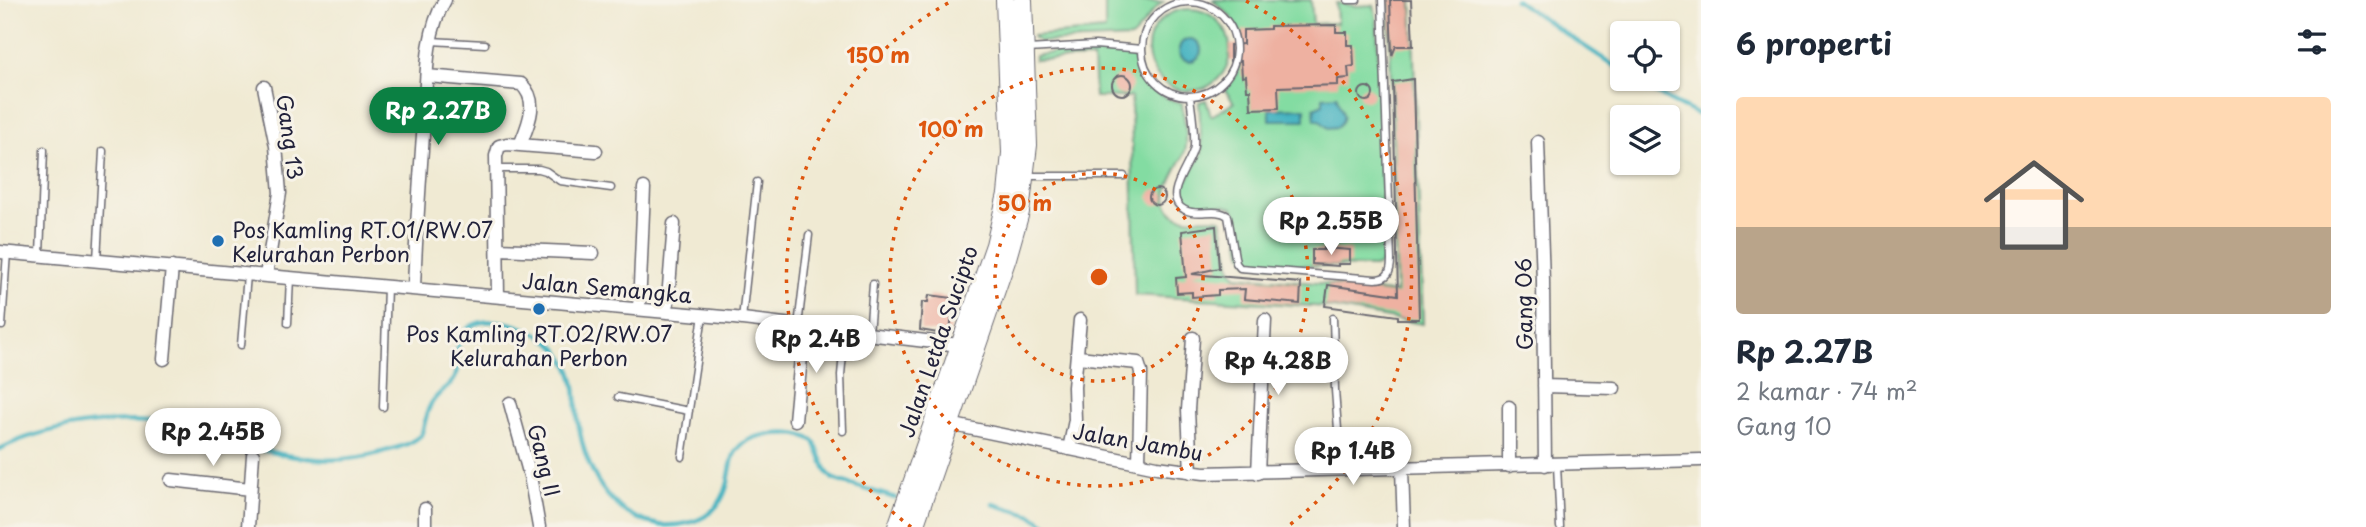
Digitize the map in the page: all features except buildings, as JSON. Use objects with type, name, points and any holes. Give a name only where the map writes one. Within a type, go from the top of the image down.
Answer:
[{"type":"main road","name":"Jalan Letda Sucipto","points":[[914,527],[949,424],[967,339],[1007,194],[1011,153],[1005,0]]},
{"type":"main road","name":"Jalan Letda Sucipto","points":[[897,527],[967,339],[1015,231],[1026,176],[1028,130],[1023,0]]},
{"type":"main road","points":[[1007,51],[1026,49]]},
{"type":"street","points":[[414,288],[427,76],[436,18],[445,0]]},
{"type":"street","points":[[427,76],[522,84],[530,96],[532,110],[520,145]]},
{"type":"street","name":"Gang 13","points":[[264,87],[276,146],[280,193],[266,275]]},
{"type":"street","name":"Gang 06","points":[[1538,142],[1544,386],[1551,465]]},
{"type":"street","points":[[498,296],[496,169],[499,146],[596,151]]},
{"type":"street","points":[[639,309],[644,188]]},
{"type":"street","points":[[667,312],[674,224]]},
{"type":"street","points":[[498,248],[593,253]]},
{"type":"street","name":"Jalan Semangka","points":[[3,252],[387,285],[869,334],[967,339]]},
{"type":"street","points":[[164,359],[172,267]]},
{"type":"street","points":[[1069,449],[1075,420],[1074,387],[1080,320]]},
{"type":"street","points":[[1258,473],[1265,320]]},
{"type":"street","points":[[795,421],[801,326]]},
{"type":"street","points":[[1191,472],[1188,410],[1193,338]]},
{"type":"street","points":[[1078,357],[1138,363],[1139,463]]},
{"type":"street","points":[[1544,386],[1614,388]]},
{"type":"street","name":"Gang II","points":[[510,402],[530,476],[539,527]]},
{"type":"street","points":[[1509,407],[1509,466]]},
{"type":"street","name":"Jalan Jambu","points":[[949,424],[1191,472],[1258,473],[1701,460]]},
{"type":"street","points":[[247,527],[253,455]]},
{"type":"street","points":[[1402,469],[1404,527]]},
{"type":"street","points":[[171,480],[250,489]]},
{"type":"street","points":[[425,509],[425,527]]},
{"type":"lane","points":[[1348,0],[1357,0]]},
{"type":"lane","points":[[1190,97],[1194,148],[1178,183],[1176,198],[1179,205],[1188,211],[1227,214],[1238,267],[1249,271],[1385,278],[1389,274],[1391,260],[1382,0]]},
{"type":"lane","points":[[1171,2],[1206,2],[1228,23],[1234,37],[1235,60],[1229,75],[1218,86],[1204,94],[1190,97],[1172,93],[1158,85],[1144,65],[1144,34],[1151,20],[1171,2]]},
{"type":"lane","points":[[431,41],[485,44]]},
{"type":"lane","points":[[1026,49],[1095,45],[1142,48]]},
{"type":"lane","points":[[40,255],[44,150]]},
{"type":"lane","points":[[97,260],[103,151]]},
{"type":"lane","points":[[496,169],[539,169],[560,181],[611,188]]},
{"type":"lane","points":[[1026,176],[1124,176]]},
{"type":"lane","points":[[742,319],[757,182]]},
{"type":"lane","points":[[801,326],[809,235]]},
{"type":"lane","points":[[2,326],[3,252]]},
{"type":"lane","points":[[241,345],[247,273]]},
{"type":"lane","points":[[288,323],[290,277]]},
{"type":"lane","points":[[869,334],[873,284]]},
{"type":"lane","points":[[383,407],[387,285]]},
{"type":"lane","points":[[682,457],[702,315]]},
{"type":"lane","points":[[1333,318],[1341,471]]},
{"type":"lane","points":[[843,431],[841,375],[845,331]]},
{"type":"lane","points":[[618,397],[689,411]]},
{"type":"lane","points":[[1551,465],[1560,527]]},
{"type":"green space","points":[[1105,0],[1163,2],[1131,38],[1040,42],[1033,38],[1105,30]]},
{"type":"green space","points":[[1213,0],[1311,0],[1313,24],[1337,23],[1336,3],[1374,5],[1377,21],[1384,258],[1380,265],[1250,264],[1243,254],[1233,208],[1195,203],[1185,197],[1184,186],[1202,153],[1199,102],[1206,100],[1211,116],[1234,103],[1225,90],[1236,74],[1242,56],[1241,37],[1237,28],[1230,16]]},
{"type":"green space","points":[[1389,0],[1412,0],[1423,324],[1328,307],[1135,295],[1131,97],[1095,97],[1093,58],[1034,60],[1035,56],[1086,51],[1127,54],[1133,57],[1139,72],[1152,88],[1169,99],[1182,103],[1186,147],[1170,183],[1166,201],[1170,209],[1183,218],[1221,219],[1231,268],[1236,276],[1396,293]]},
{"type":"green space","points":[[1189,9],[1205,12],[1218,21],[1227,34],[1230,50],[1227,66],[1218,79],[1205,88],[1189,91],[1173,88],[1160,79],[1151,66],[1148,50],[1151,34],[1160,21],[1173,12]]},
{"type":"water","points":[[1190,39],[1198,42],[1201,50],[1198,58],[1190,61],[1182,58],[1179,50],[1182,42]]},
{"type":"water","points":[[1337,96],[1343,119],[1337,127],[1328,128],[1315,120],[1314,108],[1323,104],[1323,97]]},
{"type":"water","points":[[1305,108],[1305,120],[1270,120],[1270,109]]},
{"type":"waterway","points":[[1515,0],[1610,63]]},
{"type":"waterway","points":[[1654,91],[1701,116]]},
{"type":"waterway","points":[[0,449],[59,429],[127,421],[180,426],[297,457],[339,459],[382,452],[408,444],[421,435],[430,405],[455,378],[458,346],[462,336],[468,328],[476,324],[495,321],[538,334],[562,355],[572,375],[581,439],[593,473],[613,501],[642,520],[673,525],[704,517],[719,503],[724,494],[733,458],[739,447],[753,438],[773,434],[795,434],[809,438],[814,441],[827,472],[833,479],[895,498]]},
{"type":"waterway","points":[[993,504],[1031,515],[1050,527]]},
{"type":"place","name":"Pos Kamling RT.01/RW.07 Kelurahan Perbon","points":[[218,241]]},
{"type":"place","name":"Pos Kamling RT.02/RW.07 Kelurahan Perbon","points":[[539,309]]}]
